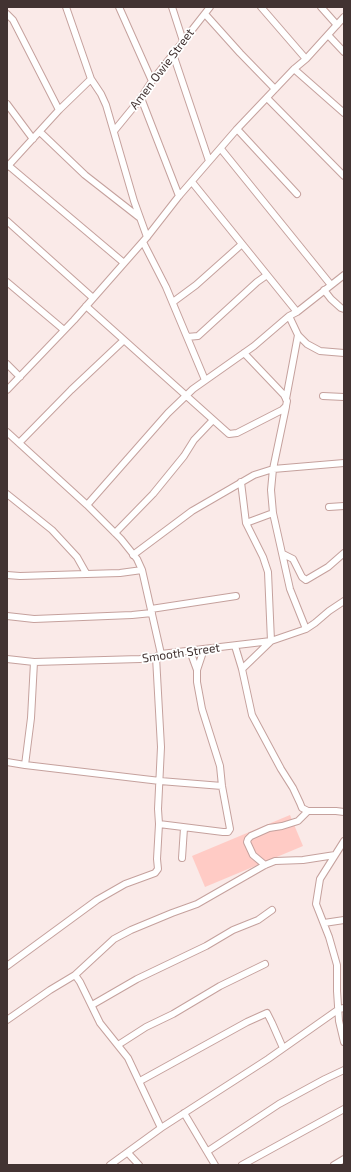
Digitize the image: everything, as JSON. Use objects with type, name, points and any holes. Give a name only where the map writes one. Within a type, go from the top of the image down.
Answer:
[{"type":"street","points":[[66,7],[91,79],[101,94],[114,131],[145,239],[205,380]]},
{"type":"street","points":[[119,7],[152,81]]},
{"type":"street","points":[[172,7],[183,41]]},
{"type":"street","name":"Amen Owie Street","points":[[114,131],[141,98],[172,54],[210,7]]},
{"type":"street","points":[[261,7],[306,59]]},
{"type":"street","points":[[321,7],[337,25]]},
{"type":"street","points":[[7,14],[13,20],[59,110]]},
{"type":"street","points":[[205,14],[240,53],[276,89]]},
{"type":"street","points":[[7,390],[94,298],[145,239],[179,196],[238,129],[294,69],[306,59],[344,17]]},
{"type":"street","points":[[328,35],[344,52]]},
{"type":"street","points":[[172,54],[209,162]]},
{"type":"street","points":[[294,69],[344,113]]},
{"type":"street","points":[[91,79],[59,110],[8,167],[124,263]]},
{"type":"street","points":[[141,98],[179,196]]},
{"type":"street","points":[[267,98],[344,176]]},
{"type":"street","points":[[7,104],[33,139]]},
{"type":"street","points":[[238,129],[297,194]]},
{"type":"street","points":[[40,132],[85,175],[140,218]]},
{"type":"street","points":[[220,149],[331,285]]},
{"type":"street","points":[[192,182],[297,312]]},
{"type":"street","points":[[7,221],[94,298]]},
{"type":"street","points":[[172,302],[196,284],[242,244]]},
{"type":"street","points":[[187,337],[198,336],[257,282],[267,275]]},
{"type":"street","points":[[87,505],[168,413],[192,389],[244,353],[289,316],[297,312],[344,275]]},
{"type":"street","points":[[7,282],[64,330]]},
{"type":"street","points":[[324,290],[331,299],[344,309]]},
{"type":"street","points":[[86,306],[229,434],[238,433],[282,410],[286,406]]},
{"type":"street","points":[[289,316],[298,335],[307,344],[320,351],[344,353]]},
{"type":"street","points":[[298,335],[286,406],[273,469],[271,490],[273,513],[290,589],[306,629]]},
{"type":"street","points":[[20,443],[71,390],[124,340]]},
{"type":"street","points":[[244,353],[286,399]]},
{"type":"street","points":[[7,364],[20,376]]},
{"type":"street","points":[[323,396],[344,397]]},
{"type":"street","points":[[115,533],[154,494],[184,456],[194,440],[213,420]]},
{"type":"street","points":[[7,432],[87,505],[115,533],[133,555],[142,570],[152,611],[158,656],[161,747],[158,809],[158,869],[155,873],[125,884],[97,900],[7,966]]},
{"type":"street","points":[[133,555],[192,511],[254,475],[273,469],[344,462]]},
{"type":"street","points":[[241,482],[246,523],[263,557],[268,572],[271,641],[242,668]]},
{"type":"street","points":[[7,494],[52,530],[77,557],[86,573]]},
{"type":"street","points":[[329,507],[344,506]]},
{"type":"street","points":[[246,523],[273,513]]},
{"type":"street","points":[[283,554],[293,559],[302,577],[306,580],[328,567],[344,553]]},
{"type":"street","points":[[7,575],[20,576],[120,573],[142,570]]},
{"type":"street","points":[[7,616],[34,619],[132,615],[236,596]]},
{"type":"street","name":"Smooth Street","points":[[7,659],[34,662],[140,659],[271,641],[306,629],[344,601]]},
{"type":"street","points":[[235,646],[242,668],[252,715],[290,783],[302,808],[308,811],[344,812]]},
{"type":"street","points":[[159,824],[223,832],[229,831],[230,825],[222,786],[220,766],[202,709],[197,682],[197,670],[204,649]]},
{"type":"street","points":[[190,651],[197,670]]},
{"type":"street","points":[[25,765],[31,718],[34,662]]},
{"type":"street","points":[[7,762],[160,781],[222,786]]},
{"type":"street","points":[[265,864],[252,855],[247,842],[248,839],[251,836],[269,828],[298,821],[308,811]]},
{"type":"street","points":[[182,858],[184,828]]},
{"type":"street","points":[[344,841],[320,879],[316,904],[324,923],[337,965],[337,991],[342,1008],[340,1022],[344,1042]]},
{"type":"street","points":[[7,1020],[50,990],[75,975],[114,940],[131,930],[197,904],[265,864],[275,861],[303,860],[335,855]]},
{"type":"street","points":[[92,1005],[137,979],[206,946],[233,930],[258,920],[272,910]]},
{"type":"street","points":[[324,923],[344,920]]},
{"type":"street","points":[[337,965],[344,963]]},
{"type":"street","points":[[118,1045],[146,1027],[173,1014],[220,986],[265,964]]},
{"type":"street","points":[[75,975],[92,1005],[100,1023],[128,1058],[161,1128]]},
{"type":"street","points":[[110,1165],[161,1128],[342,1008]]},
{"type":"street","points":[[140,1081],[267,1012],[283,1048]]},
{"type":"street","points":[[208,1151],[279,1104],[344,1070]]},
{"type":"street","points":[[242,1165],[344,1109]]},
{"type":"street","points":[[184,1113],[208,1151],[214,1165]]},
{"type":"street","points":[[128,1153],[139,1165]]},
{"type":"street","points":[[334,1165],[344,1159]]},
{"type":"shaded area","points":[[290,815],[303,846],[205,887],[192,856]]}]
